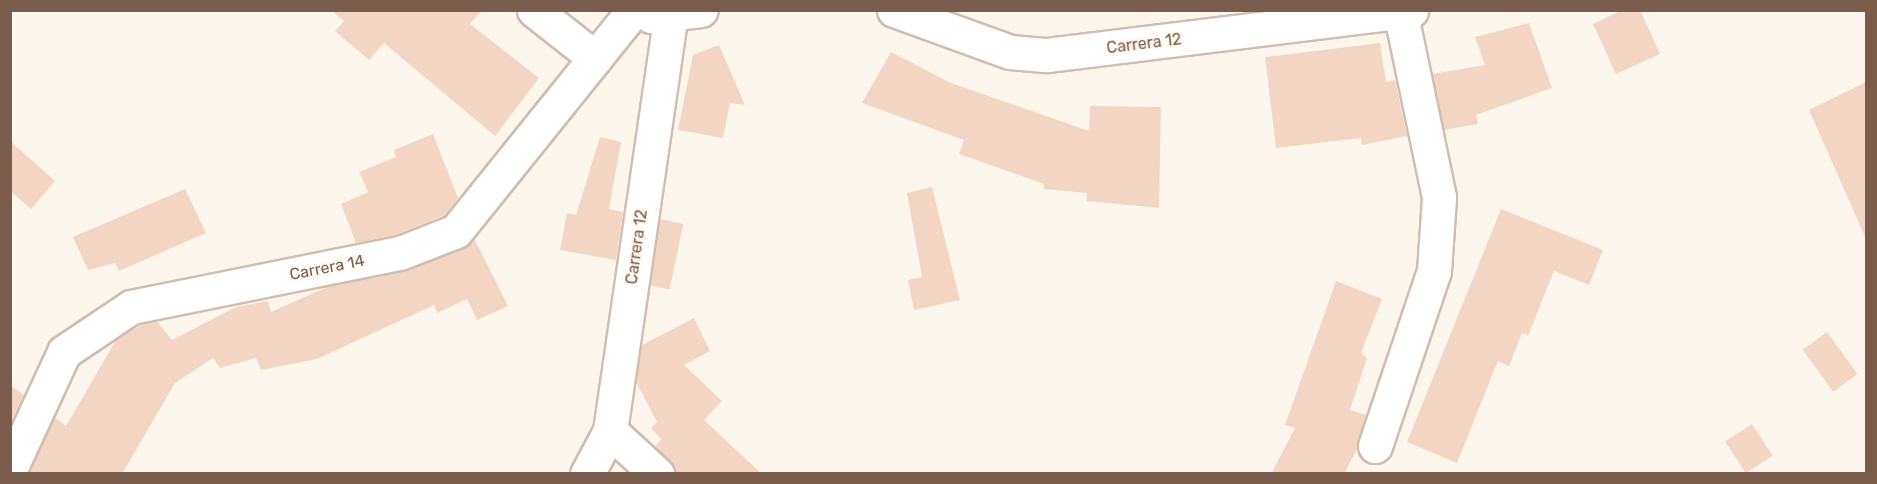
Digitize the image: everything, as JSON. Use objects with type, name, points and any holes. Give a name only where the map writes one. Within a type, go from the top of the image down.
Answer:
[{"type":"street","points":[[534,10],[595,58]]},
{"type":"street","name":"Carrera 12","points":[[894,10],[1010,52],[1047,55],[1406,13]]},
{"type":"street","name":"Carrera 12","points":[[587,474],[610,431],[686,13],[627,14]]},
{"type":"street","points":[[1375,446],[1434,271],[1439,198],[1406,13]]},
{"type":"street","name":"Carrera 14","points":[[10,468],[64,352],[131,307],[400,253],[456,231],[595,58],[627,14]]},
{"type":"street","points":[[610,431],[657,474]]},
{"type":"building","points":[[331,10],[482,10],[470,24],[539,78],[495,136],[384,43],[369,60],[335,31],[344,21]]},
{"type":"building","points":[[1622,10],[1640,10],[1660,54],[1616,74],[1593,24]]},
{"type":"building","points":[[1529,23],[1552,88],[1476,115],[1478,124],[1444,130],[1432,74],[1485,65],[1475,37]]},
{"type":"building","points":[[1380,43],[1386,82],[1395,80],[1407,136],[1362,145],[1361,138],[1276,148],[1265,57]]},
{"type":"building","points":[[719,45],[745,105],[730,103],[723,138],[678,130],[693,55]]},
{"type":"building","points":[[891,52],[951,83],[1089,131],[1090,106],[1161,107],[1159,208],[1087,201],[1087,193],[1044,189],[1044,184],[959,154],[964,140],[862,103]]},
{"type":"building","points":[[1866,82],[1866,239],[1809,110]]},
{"type":"building","points":[[433,134],[458,198],[445,215],[395,235],[356,243],[341,204],[368,192],[359,172],[396,157],[394,150]]},
{"type":"building","points":[[600,137],[621,142],[609,209],[623,212],[616,260],[560,250],[567,213],[576,215]]},
{"type":"building","points":[[10,141],[55,181],[31,209],[10,191]]},
{"type":"building","points":[[932,187],[960,300],[914,310],[908,280],[922,277],[907,193]]},
{"type":"building","points":[[185,189],[206,233],[119,271],[115,263],[88,270],[73,237]]},
{"type":"building","points":[[1501,209],[1603,250],[1589,285],[1554,271],[1528,336],[1522,333],[1509,366],[1498,361],[1457,463],[1407,442]]},
{"type":"building","points":[[660,219],[683,224],[670,290],[646,285]]},
{"type":"building","points":[[474,238],[508,306],[477,320],[467,299],[437,313],[434,305],[317,359],[261,370],[256,358],[220,368],[213,358],[175,383],[122,474],[29,474],[54,417],[66,426],[116,340],[143,324],[157,321],[172,340],[236,307],[268,301],[271,312],[327,287],[407,270],[463,248]]},
{"type":"building","points":[[1336,281],[1382,299],[1361,353],[1367,358],[1350,410],[1366,415],[1357,449],[1344,474],[1271,474],[1295,428],[1285,425]]},
{"type":"building","points":[[694,318],[710,351],[684,365],[722,401],[704,420],[762,474],[675,474],[670,461],[655,447],[661,439],[651,428],[657,422],[636,382],[642,345]]},
{"type":"building","points":[[1827,332],[1858,374],[1833,392],[1803,350]]},
{"type":"building","points":[[10,385],[24,395],[10,423]]},
{"type":"building","points":[[1752,424],[1773,456],[1746,473],[1725,441]]}]
